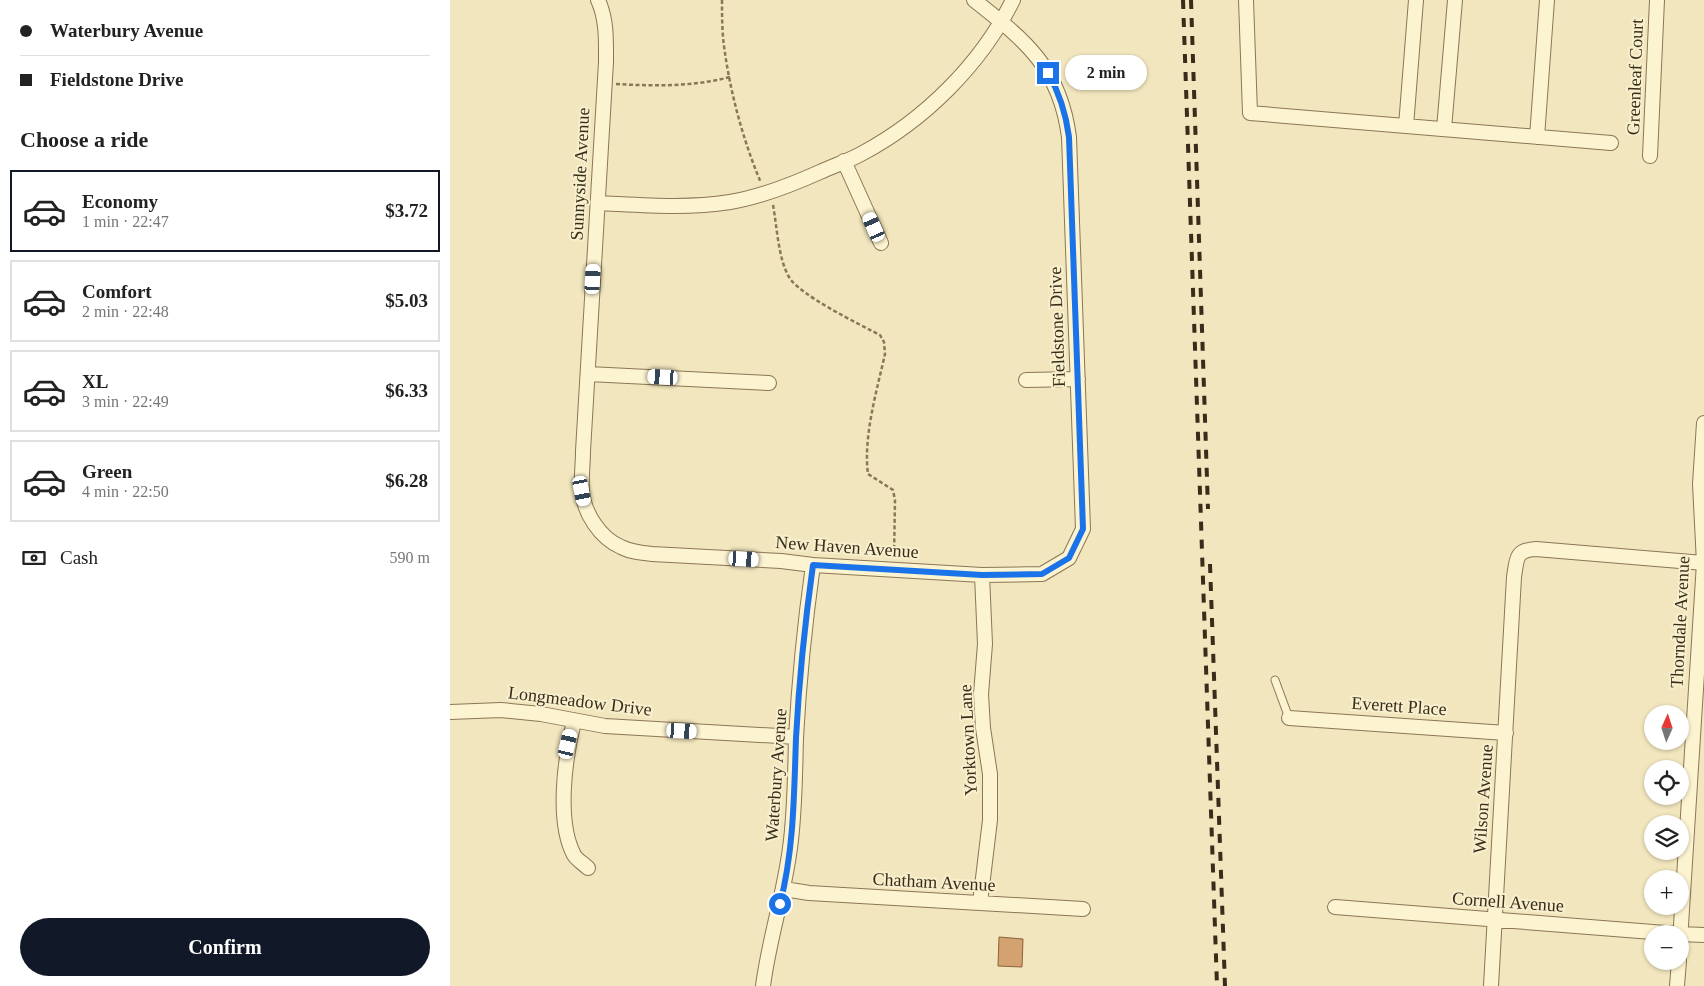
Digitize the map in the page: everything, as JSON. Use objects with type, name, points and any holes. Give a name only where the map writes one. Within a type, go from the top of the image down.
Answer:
[{"type":"street","name":"Sunnyside Avenue","points":[[583,472],[606,27],[598,0]]},
{"type":"street","name":"Fieldstone Drive","points":[[974,0],[1030,47],[1041,60],[1056,87],[1067,120],[1072,203],[1083,529],[1069,558],[1042,574],[982,575]]},
{"type":"street","points":[[598,203],[674,206],[730,202],[765,194],[844,161],[890,137],[932,104],[970,64],[1002,22],[1014,0]]},
{"type":"street","points":[[1246,0],[1250,113],[1611,144]]},
{"type":"street","points":[[1406,126],[1416,0]]},
{"type":"street","points":[[1444,129],[1455,0]]},
{"type":"street","points":[[1537,137],[1547,0]]},
{"type":"street","name":"Greenleaf Court","points":[[1650,156],[1657,0]]},
{"type":"street","points":[[844,161],[881,243]]},
{"type":"street","points":[[588,374],[769,383]]},
{"type":"street","points":[[1026,380],[1078,379]]},
{"type":"street","name":"Thorndale Avenue","points":[[1680,925],[1704,563],[1700,484],[1704,423]]},
{"type":"street","name":"New Haven Avenue","points":[[583,472],[582,491],[585,504],[594,524],[610,541],[621,548],[634,552],[982,575]]},
{"type":"street","name":"Wilson Avenue","points":[[1491,986],[1512,615],[1517,558],[1520,553],[1526,550],[1704,563]]},
{"type":"street","name":"Waterbury Avenue","points":[[763,986],[772,934],[784,889],[790,847],[796,771],[796,738],[807,606],[813,565]]},
{"type":"street","name":"Yorktown Lane","points":[[980,903],[990,820],[990,774],[983,728],[981,694],[985,644],[982,575]]},
{"type":"street","name":"Longmeadow Drive","points":[[450,712],[501,710],[541,714],[605,726],[796,738]]},
{"type":"street","name":"Everett Place","points":[[1289,718],[1506,733]]},
{"type":"street","points":[[574,721],[565,770],[564,803],[568,838],[575,856],[588,868]]},
{"type":"street","name":"Chatham Avenue","points":[[784,889],[809,893],[1083,909]]},
{"type":"street","name":"Cornell Avenue","points":[[1335,907],[1644,931]]},
{"type":"street","name":"Cornell Avenue","points":[[1689,934],[1704,935]]},
{"type":"street","points":[[1678,986],[1679,970]]},
{"type":"lane","points":[[1275,680],[1289,718]]},
{"type":"path","points":[[722,0],[724,46],[744,136],[765,194],[772,200],[782,257],[789,277],[797,286],[816,300],[880,335],[884,342],[885,354],[869,430],[867,460],[868,474],[893,490],[895,500],[893,569]]},
{"type":"path","points":[[604,83],[677,85],[708,83],[730,77]]},
{"type":"building","points":[[999,937],[1023,939],[1022,967],[998,966]]},
{"type":"railway","points":[[1183,0],[1217,986]]},
{"type":"railway","points":[[1191,0],[1208,509]]},
{"type":"railway","points":[[1210,564],[1225,986]]},
{"type":"route","points":[[780,904],[790,847],[796,771],[796,738],[807,606],[813,565],[982,575],[1042,574],[1069,558],[1083,529],[1069,137],[1062,101],[1048,73]]}]
